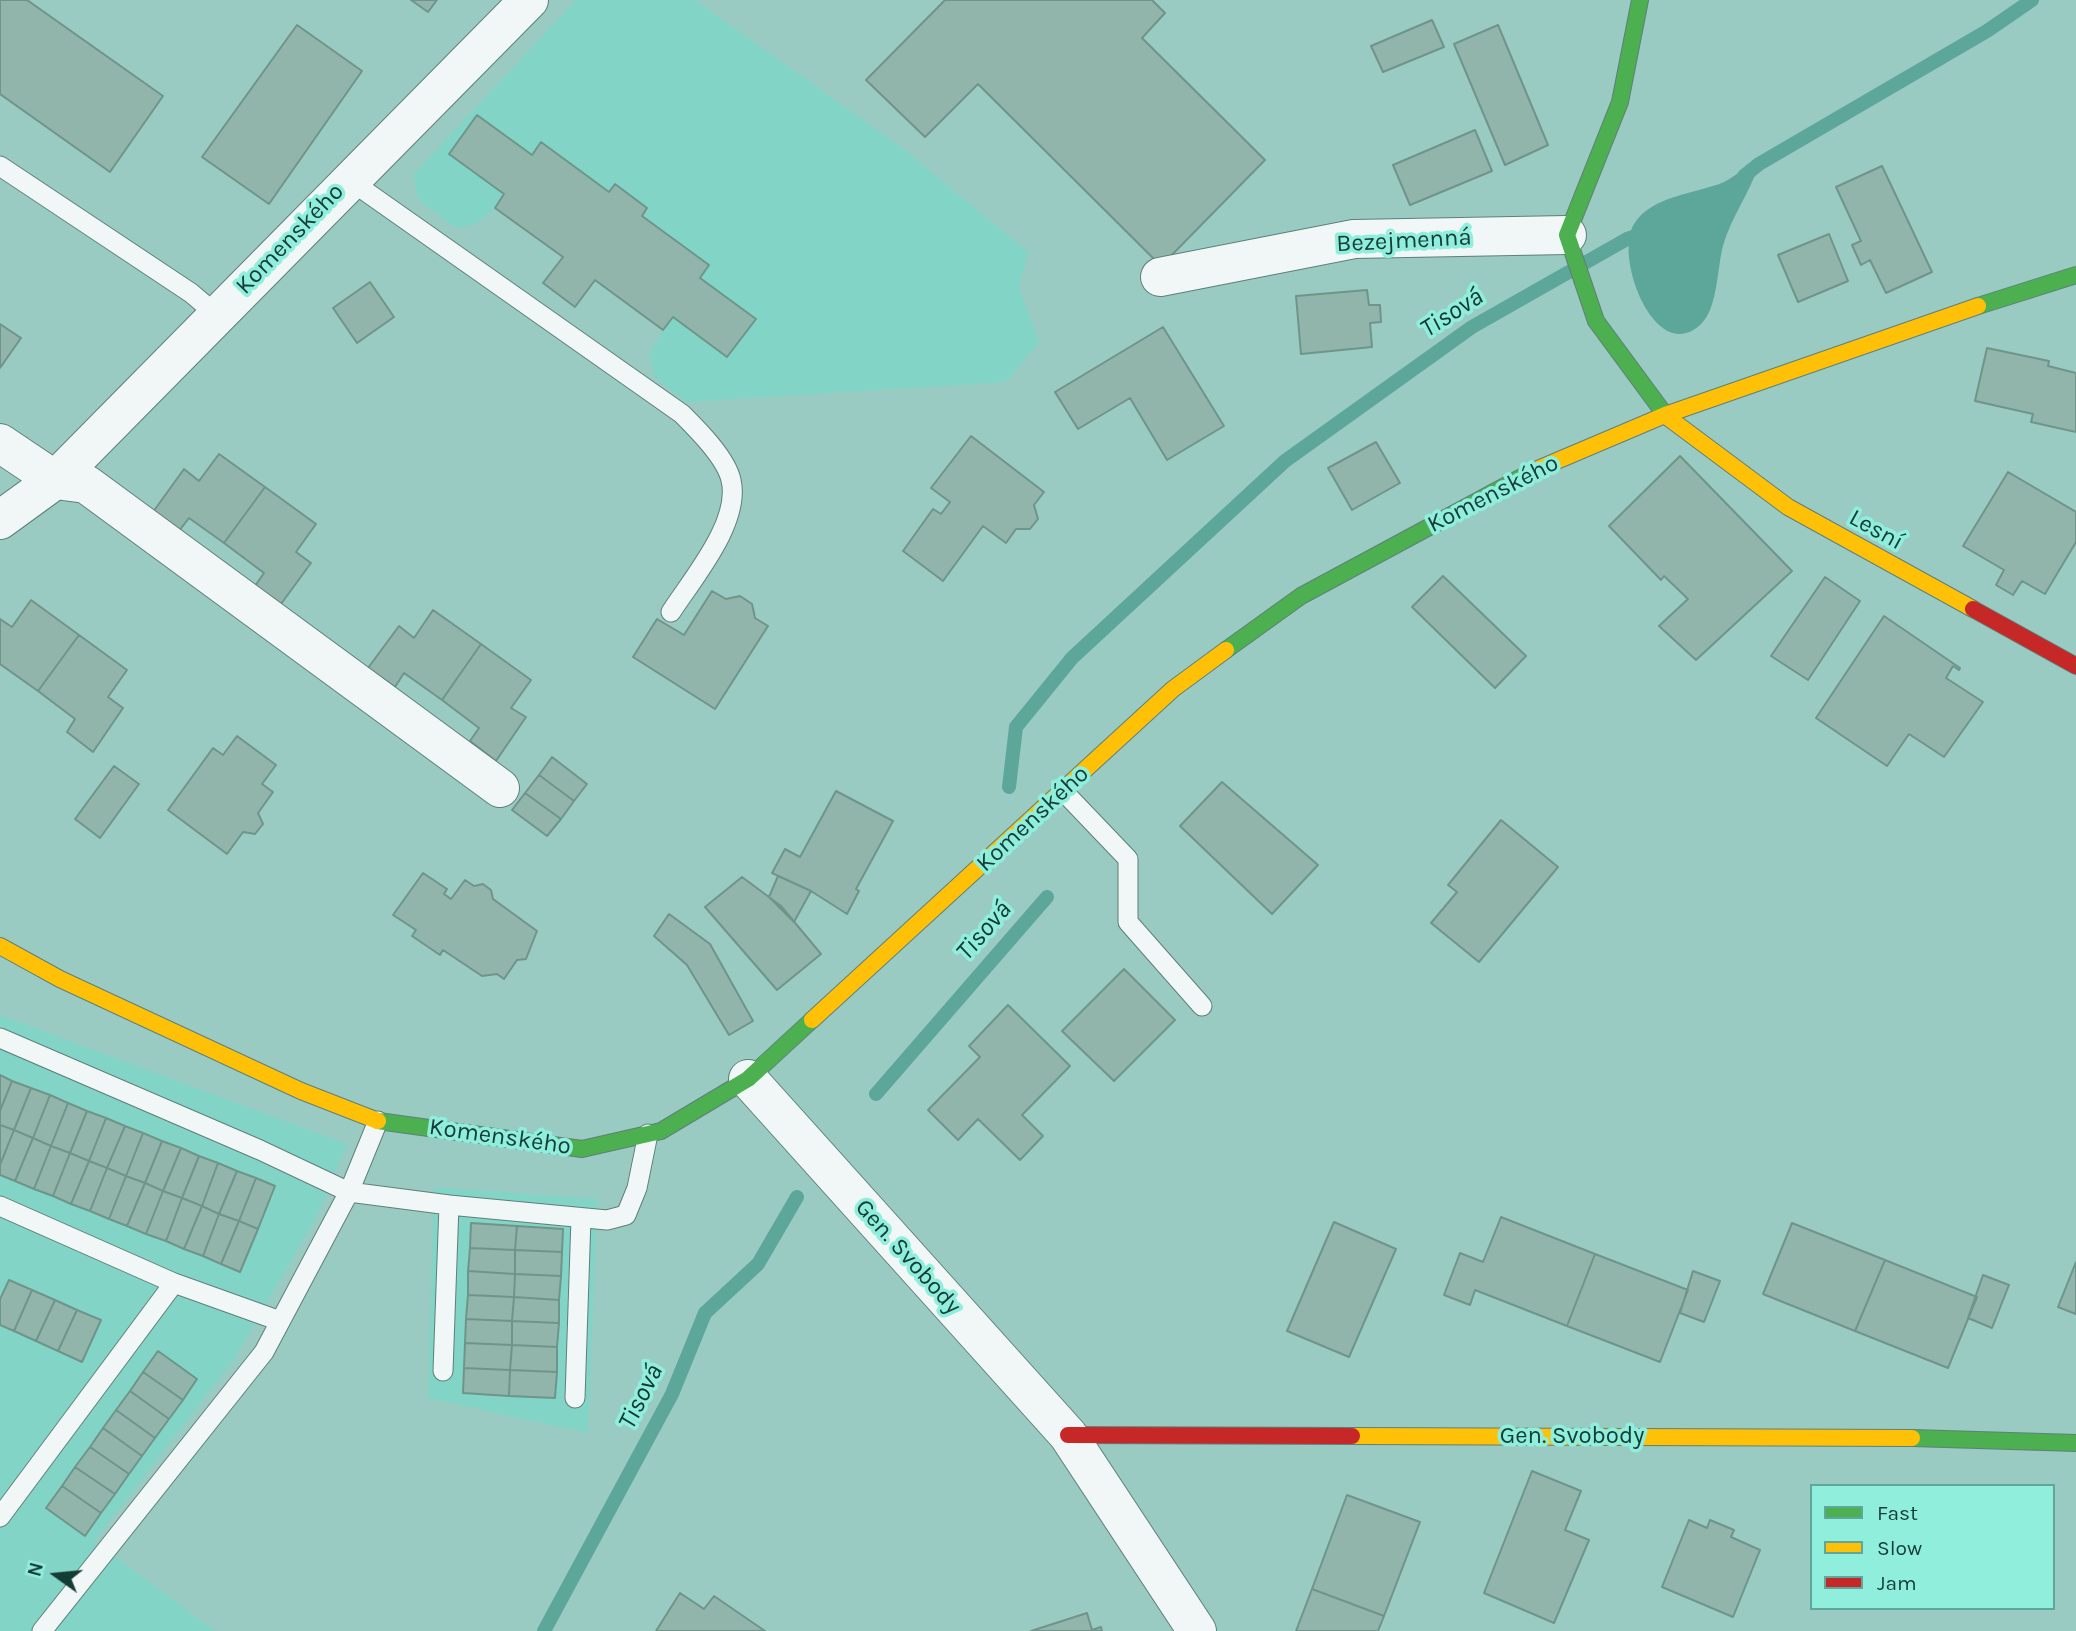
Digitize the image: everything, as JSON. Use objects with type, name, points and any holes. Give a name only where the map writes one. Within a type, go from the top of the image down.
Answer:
[{"type":"street","name":"Komenského","points":[[0,520],[55,480],[348,180],[529,0]]},
{"type":"street","points":[[1640,0],[1620,102],[1567,235],[1597,321],[1665,415]]},
{"type":"street","name":"Bezejmenná","points":[[1160,277],[1354,239],[1567,235]]},
{"type":"street","name":"Komenského","points":[[0,946],[60,979],[289,1085],[378,1121],[582,1149],[661,1131],[748,1079],[1064,792],[1173,689],[1301,596],[1510,481],[1665,415],[1969,309],[2076,275]]},
{"type":"street","name":"Lesní","points":[[1665,415],[1788,507],[2076,666]]},
{"type":"street","points":[[0,443],[55,480],[86,484],[500,788]]},
{"type":"street","name":"Gen. Svobody","points":[[748,1079],[1068,1435],[1197,1631]]},
{"type":"street","name":"Gen. Svobody","points":[[1068,1435],[1966,1438],[2076,1443]]},
{"type":"lane","points":[[0,166],[191,293],[217,315]]},
{"type":"lane","points":[[348,180],[682,414],[709,443],[731,479],[732,505],[720,535],[671,612]]},
{"type":"lane","points":[[1064,792],[1128,859],[1128,922],[1202,1006]]},
{"type":"lane","points":[[0,1038],[260,1150],[349,1192],[449,1205],[607,1220],[626,1215],[636,1188],[648,1134]]},
{"type":"lane","points":[[42,1631],[264,1352],[349,1192],[378,1121]]},
{"type":"lane","points":[[443,1370],[449,1205]]},
{"type":"lane","points":[[0,1206],[174,1283],[280,1321]]},
{"type":"lane","points":[[575,1398],[581,1218]]},
{"type":"lane","points":[[0,1517],[174,1283]]},
{"type":"shaded area","points":[[576,0],[695,0],[901,147],[1028,252],[1019,287],[1039,342],[1006,382],[686,402],[655,378],[649,354],[663,330],[595,280],[575,307],[543,283],[563,256],[495,208],[476,224],[456,228],[418,199],[414,174]]},
{"type":"shaded area","points":[[1755,161],[1759,164],[1755,175],[1723,246],[1714,297],[1707,316],[1702,323],[1685,333],[1669,332],[1655,321],[1643,304],[1634,282],[1629,260],[1629,240],[1634,224],[1642,214],[1663,201],[1724,182]]},
{"type":"shaded area","points":[[0,1015],[347,1144],[318,1214],[234,1359],[94,1541],[215,1631],[0,1631]]},
{"type":"shaded area","points":[[434,1187],[597,1199],[588,1433],[428,1398]]},
{"type":"building","points":[[0,0],[27,0],[163,96],[110,172],[0,94]]},
{"type":"building","points":[[411,0],[437,0],[428,12]]},
{"type":"building","points":[[945,0],[1152,0],[1165,13],[1142,38],[1265,160],[1161,266],[978,84],[925,137],[866,80]]},
{"type":"building","points":[[1432,20],[1444,47],[1383,72],[1371,46]]},
{"type":"building","points":[[297,25],[362,71],[269,204],[202,157]]},
{"type":"building","points":[[1498,25],[1548,145],[1505,165],[1454,44]]},
{"type":"building","points":[[477,115],[532,155],[541,142],[609,192],[615,184],[647,208],[642,216],[709,265],[700,278],[756,319],[727,357],[673,317],[663,330],[595,280],[575,307],[543,283],[563,257],[495,208],[504,194],[449,154]]},
{"type":"building","points":[[1475,130],[1492,171],[1410,205],[1393,165]]},
{"type":"building","points":[[1882,166],[1932,272],[1886,293],[1870,260],[1861,265],[1852,245],[1861,241],[1836,187]]},
{"type":"building","points":[[1829,234],[1848,281],[1798,302],[1778,255]]},
{"type":"building","points":[[370,282],[394,317],[357,343],[333,308]]},
{"type":"building","points":[[1367,290],[1369,305],[1380,305],[1381,322],[1370,323],[1372,347],[1301,354],[1296,296]]},
{"type":"building","points":[[0,324],[21,338],[0,368]]},
{"type":"building","points":[[1163,327],[1224,426],[1167,460],[1130,398],[1078,429],[1055,392]]},
{"type":"building","points":[[1987,348],[2049,361],[2048,366],[2076,373],[2076,432],[2031,422],[2033,414],[1975,401]]},
{"type":"building","points":[[971,436],[1044,492],[1034,505],[1038,519],[1030,529],[1016,529],[1006,543],[983,526],[943,581],[903,551],[933,509],[941,514],[950,502],[931,488]]},
{"type":"building","points":[[1376,442],[1400,483],[1352,510],[1328,468]]},
{"type":"building","points":[[219,454],[265,487],[224,543],[189,518],[179,531],[153,512],[184,469],[199,481]]},
{"type":"building","points":[[1680,456],[1792,571],[1696,660],[1659,626],[1688,599],[1664,576],[1661,580],[1609,526]]},
{"type":"building","points":[[2008,472],[2076,512],[2076,542],[2045,594],[2022,581],[2013,595],[1996,585],[2004,570],[1963,546]]},
{"type":"building","points":[[265,487],[316,524],[296,552],[311,563],[281,604],[255,586],[264,573],[224,543]]},
{"type":"building","points":[[1443,576],[1526,656],[1495,688],[1412,607]]},
{"type":"building","points":[[1825,577],[1860,601],[1808,680],[1771,656]]},
{"type":"building","points":[[712,591],[726,599],[740,596],[752,604],[755,618],[768,626],[715,709],[633,657],[657,619],[684,635]]},
{"type":"building","points":[[31,600],[79,635],[38,691],[0,664],[0,619],[12,627]]},
{"type":"building","points":[[433,610],[481,644],[442,700],[404,673],[395,687],[368,668],[399,626],[414,638]]},
{"type":"building","points":[[1884,616],[1960,668],[1959,670],[1953,666],[1946,678],[1983,702],[1944,757],[1909,734],[1887,766],[1816,718]]},
{"type":"building","points":[[79,635],[127,670],[108,697],[123,708],[93,752],[67,732],[75,719],[38,691]]},
{"type":"building","points":[[481,644],[531,680],[511,708],[526,717],[496,761],[470,741],[479,728],[442,700]]},
{"type":"building","points":[[237,736],[276,765],[262,784],[273,792],[258,813],[263,824],[255,834],[243,832],[227,854],[168,810],[213,748],[223,755]]},
{"type":"building","points":[[552,757],[587,784],[574,801],[539,775]]},
{"type":"building","points":[[114,766],[139,784],[100,838],[75,819]]},
{"type":"building","points":[[539,775],[574,801],[561,819],[525,793]]},
{"type":"building","points":[[1222,782],[1318,865],[1272,914],[1180,826]]},
{"type":"building","points":[[836,791],[893,821],[856,889],[859,891],[847,914],[811,891],[772,873],[785,849],[800,857]]},
{"type":"building","points":[[525,793],[561,819],[547,836],[512,810]]},
{"type":"building","points":[[1501,820],[1558,867],[1479,962],[1431,923],[1457,892],[1448,885]]},
{"type":"building","points":[[423,873],[447,889],[444,894],[451,899],[465,880],[474,886],[483,884],[491,890],[493,899],[537,931],[526,959],[517,960],[504,979],[497,974],[482,976],[443,950],[440,955],[412,936],[416,930],[393,915]]},
{"type":"building","points":[[778,876],[811,891],[794,922],[769,897]]},
{"type":"building","points":[[742,877],[781,906],[821,954],[777,990],[705,907]]},
{"type":"building","points":[[669,914],[710,944],[753,1021],[729,1035],[687,965],[654,936]]},
{"type":"building","points":[[1124,969],[1175,1020],[1114,1081],[1062,1031]]},
{"type":"building","points":[[1008,1005],[1070,1066],[1022,1115],[1043,1136],[1020,1160],[978,1119],[958,1140],[928,1110],[980,1057],[969,1046]]},
{"type":"building","points":[[0,1075],[12,1081],[0,1111]]},
{"type":"building","points":[[12,1081],[31,1088],[14,1130],[0,1125],[0,1111]]},
{"type":"building","points":[[31,1088],[50,1095],[33,1138],[14,1130]]},
{"type":"building","points":[[50,1095],[68,1103],[51,1146],[33,1138]]},
{"type":"building","points":[[68,1103],[87,1111],[70,1153],[51,1146]]},
{"type":"building","points":[[87,1111],[106,1118],[89,1161],[70,1153]]},
{"type":"building","points":[[106,1118],[125,1126],[107,1168],[89,1161]]},
{"type":"building","points":[[0,1125],[14,1130],[0,1165]]},
{"type":"building","points":[[125,1126],[143,1133],[126,1176],[107,1168]]},
{"type":"building","points":[[14,1130],[33,1138],[15,1181],[0,1175],[0,1165]]},
{"type":"building","points":[[143,1133],[162,1141],[145,1183],[126,1176]]},
{"type":"building","points":[[33,1138],[51,1146],[34,1189],[15,1181]]},
{"type":"building","points":[[162,1141],[181,1148],[163,1191],[145,1183]]},
{"type":"building","points":[[51,1146],[70,1153],[53,1196],[34,1189]]},
{"type":"building","points":[[181,1148],[199,1156],[182,1198],[163,1191]]},
{"type":"building","points":[[70,1153],[89,1161],[71,1204],[53,1196]]},
{"type":"building","points":[[199,1156],[218,1163],[202,1206],[182,1198]]},
{"type":"building","points":[[89,1161],[107,1168],[90,1211],[71,1204]]},
{"type":"building","points":[[218,1163],[237,1171],[219,1214],[202,1206]]},
{"type":"building","points":[[107,1168],[126,1176],[109,1219],[90,1211]]},
{"type":"building","points":[[237,1171],[256,1178],[239,1221],[219,1214]]},
{"type":"building","points":[[126,1176],[145,1183],[127,1226],[109,1219]]},
{"type":"building","points":[[256,1178],[275,1186],[258,1229],[239,1221]]},
{"type":"building","points":[[145,1183],[163,1191],[146,1234],[127,1226]]},
{"type":"building","points":[[163,1191],[182,1198],[166,1241],[146,1234]]},
{"type":"building","points":[[182,1198],[202,1206],[184,1249],[166,1241]]},
{"type":"building","points":[[202,1206],[219,1214],[203,1256],[184,1249]]},
{"type":"building","points":[[219,1214],[239,1221],[221,1264],[203,1256]]},
{"type":"building","points":[[1501,1217],[1595,1254],[1567,1326],[1475,1290],[1470,1305],[1444,1295],[1460,1253],[1483,1262]]},
{"type":"building","points":[[239,1221],[258,1229],[240,1272],[221,1264]]},
{"type":"building","points":[[1334,1222],[1396,1249],[1349,1357],[1287,1331]]},
{"type":"building","points":[[471,1223],[517,1226],[515,1250],[470,1248]]},
{"type":"building","points":[[1792,1223],[1885,1260],[1855,1331],[1763,1294]]},
{"type":"building","points":[[517,1226],[563,1229],[562,1252],[515,1250]]},
{"type":"building","points":[[470,1248],[515,1250],[515,1274],[468,1271]]},
{"type":"building","points":[[515,1250],[562,1252],[561,1276],[515,1274]]},
{"type":"building","points":[[1595,1254],[1688,1290],[1660,1362],[1567,1326]]},
{"type":"building","points":[[1885,1260],[1977,1297],[1948,1368],[1855,1331]]},
{"type":"building","points":[[2076,1262],[2076,1314],[2058,1307]]},
{"type":"building","points":[[468,1271],[515,1274],[514,1297],[468,1295]]},
{"type":"building","points":[[1693,1271],[1720,1281],[1704,1322],[1680,1313]]},
{"type":"building","points":[[515,1274],[561,1276],[559,1300],[514,1297]]},
{"type":"building","points":[[1983,1275],[2009,1285],[1992,1328],[1968,1318]]},
{"type":"building","points":[[9,1280],[32,1290],[14,1331],[0,1325],[0,1299]]},
{"type":"building","points":[[32,1290],[55,1300],[36,1341],[14,1331]]},
{"type":"building","points":[[468,1295],[514,1297],[512,1321],[466,1319]]},
{"type":"building","points":[[514,1297],[559,1300],[559,1323],[512,1321]]},
{"type":"building","points":[[55,1300],[77,1310],[58,1351],[36,1341]]},
{"type":"building","points":[[77,1310],[101,1320],[82,1362],[58,1351]]},
{"type":"building","points":[[466,1319],[512,1321],[512,1345],[465,1343]]},
{"type":"building","points":[[512,1321],[559,1323],[557,1347],[512,1345]]},
{"type":"building","points":[[465,1343],[512,1345],[510,1370],[464,1368]]},
{"type":"building","points":[[512,1345],[557,1347],[557,1372],[510,1370]]},
{"type":"building","points":[[158,1351],[197,1379],[183,1400],[143,1372]]},
{"type":"building","points":[[464,1368],[510,1370],[509,1396],[463,1393]]},
{"type":"building","points":[[510,1370],[557,1372],[555,1398],[509,1396]]},
{"type":"building","points":[[143,1372],[183,1400],[169,1419],[130,1391]]},
{"type":"building","points":[[130,1391],[169,1419],[155,1438],[116,1410]]},
{"type":"building","points":[[116,1410],[155,1438],[142,1456],[103,1428]]},
{"type":"building","points":[[103,1428],[142,1456],[129,1474],[90,1447]]},
{"type":"building","points":[[90,1447],[129,1474],[115,1494],[75,1467]]},
{"type":"building","points":[[75,1467],[115,1494],[101,1513],[62,1486]]},
{"type":"building","points":[[1532,1471],[1581,1491],[1565,1530],[1589,1540],[1554,1623],[1484,1593]]},
{"type":"building","points":[[62,1486],[101,1513],[85,1536],[46,1508]]},
{"type":"building","points":[[1347,1495],[1420,1522],[1384,1616],[1312,1589]]},
{"type":"building","points":[[1689,1520],[1707,1528],[1710,1520],[1734,1530],[1731,1537],[1760,1550],[1733,1617],[1662,1587]]},
{"type":"building","points":[[1312,1589],[1384,1616],[1378,1631],[1296,1631]]},
{"type":"building","points":[[680,1593],[704,1609],[714,1596],[765,1631],[656,1631]]},
{"type":"building","points":[[1087,1613],[1092,1630],[1101,1627],[1102,1631],[1031,1631]]},
{"type":"waterway","name":"Tisová","points":[[1744,176],[1759,164],[1987,31],[2032,0]]},
{"type":"waterway","name":"Tisová","points":[[1009,787],[1016,727],[1072,658],[1285,461],[1472,327],[1627,239],[1643,234]]},
{"type":"waterway","name":"Tisová","points":[[876,1094],[1047,897]]},
{"type":"waterway","name":"Tisová","points":[[544,1631],[672,1394],[705,1313],[758,1264],[797,1197]]},
{"type":"traffic: fast","points":[[1640,0],[1620,102],[1567,235],[1596,321],[1666,416]]},
{"type":"traffic: fast","points":[[1978,306],[2076,275]]},
{"type":"traffic: fast","points":[[1226,650],[1301,596],[1533,471]]},
{"type":"traffic: fast","points":[[378,1121],[582,1149],[661,1131],[748,1079],[812,1020]]},
{"type":"traffic: fast","points":[[1912,1438],[2076,1443]]},
{"type":"traffic: slow","points":[[1533,471],[1665,415],[1978,306]]},
{"type":"traffic: slow","points":[[1666,416],[1788,507],[1973,609]]},
{"type":"traffic: slow","points":[[812,1020],[1173,689],[1226,650]]},
{"type":"traffic: slow","points":[[0,946],[60,979],[301,1091],[378,1121]]},
{"type":"traffic: slow","points":[[1352,1436],[1912,1438]]},
{"type":"traffic: jam","points":[[1973,609],[2076,666]]},
{"type":"traffic: jam","points":[[1068,1435],[1352,1436]]}]
